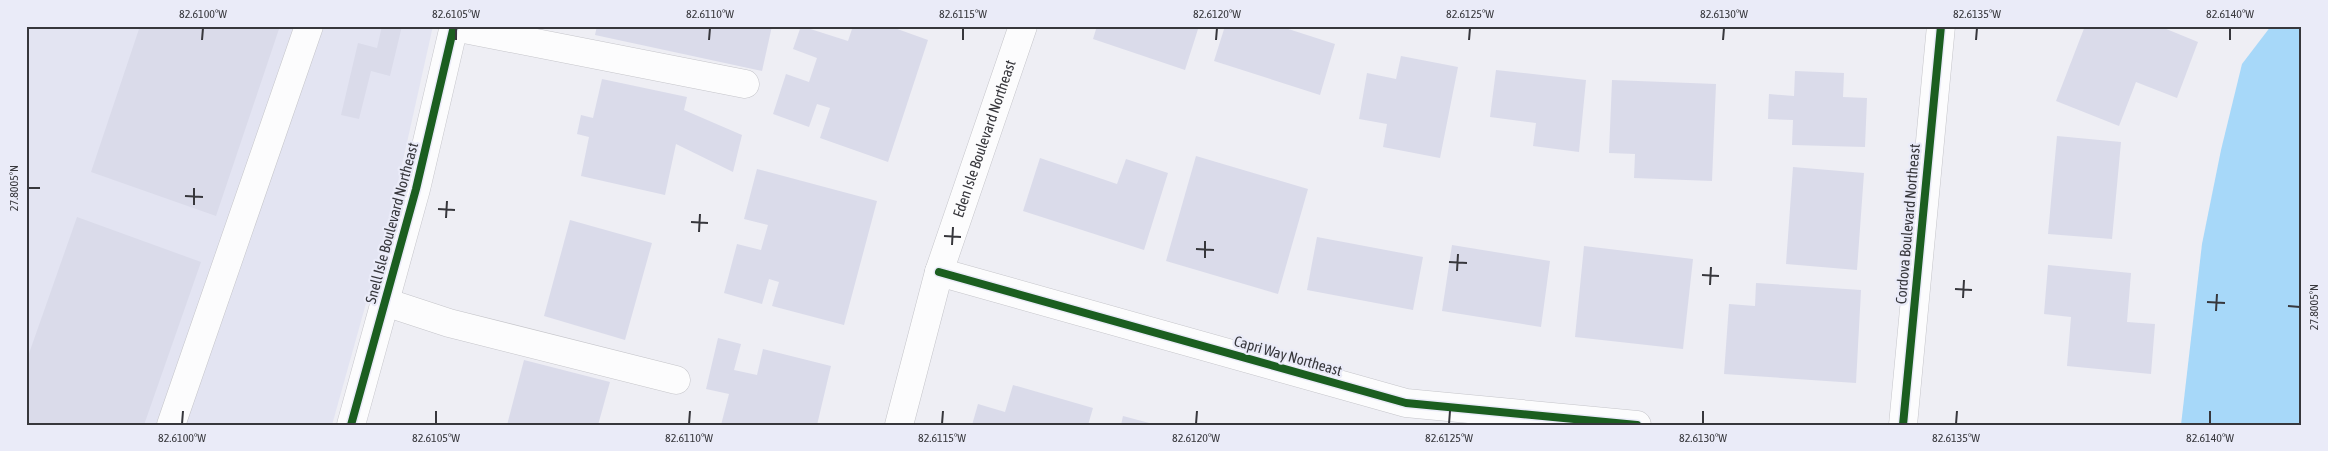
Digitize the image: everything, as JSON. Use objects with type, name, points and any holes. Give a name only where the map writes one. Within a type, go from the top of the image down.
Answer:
[{"type":"street","points":[[171,425],[308,26]]},
{"type":"street","name":"Eden Isle Boulevard Northeast","points":[[899,425],[939,272],[1023,26]]},
{"type":"street","name":"Cordova Boulevard Northeast","points":[[1904,425],[1941,26]]},
{"type":"street","points":[[454,27],[745,84]]},
{"type":"street","name":"Snell Isle Boulevard Northeast","points":[[351,425],[416,189],[454,27]]},
{"type":"street","name":"Capri Way Northeast","points":[[939,272],[1404,414],[1637,425]]},
{"type":"street","points":[[385,302],[449,323],[676,380]]},
{"type":"shaded area","points":[[26,26],[433,26],[391,214],[332,425],[26,425]]},
{"type":"water","points":[[2271,26],[2302,26],[2302,425],[2181,425],[2202,244],[2221,150],[2242,64]]},
{"type":"building","points":[[140,26],[280,26],[216,216],[91,172]]},
{"type":"building","points":[[382,26],[402,26],[390,76],[371,71],[359,119],[341,115],[358,43],[377,48]]},
{"type":"building","points":[[597,26],[772,26],[762,71],[595,35]]},
{"type":"building","points":[[801,26],[848,41],[853,26],[889,26],[928,40],[888,162],[820,138],[830,108],[817,104],[809,127],[773,114],[786,74],[809,82],[817,58],[793,49]]},
{"type":"building","points":[[1097,26],[1199,26],[1185,70],[1093,39]]},
{"type":"building","points":[[1225,26],[1279,26],[1335,44],[1320,95],[1214,61]]},
{"type":"building","points":[[2085,26],[2159,26],[2198,42],[2177,98],[2136,82],[2119,126],[2056,101]]},
{"type":"building","points":[[1401,56],[1458,67],[1440,158],[1383,147],[1387,124],[1359,119],[1367,73],[1396,79]]},
{"type":"building","points":[[1496,70],[1586,80],[1579,152],[1533,146],[1536,123],[1490,117]]},
{"type":"building","points":[[1795,71],[1844,73],[1843,97],[1867,98],[1865,147],[1792,145],[1793,120],[1768,119],[1769,94],[1794,96]]},
{"type":"building","points":[[602,79],[687,97],[684,110],[742,135],[733,172],[676,144],[665,195],[581,176],[589,137],[577,134],[581,115],[593,118]]},
{"type":"building","points":[[1612,80],[1716,84],[1712,181],[1634,178],[1635,154],[1609,153]]},
{"type":"building","points":[[2057,136],[2121,142],[2112,239],[2048,234]]},
{"type":"building","points":[[1196,156],[1308,189],[1278,294],[1166,261]]},
{"type":"building","points":[[1040,158],[1117,184],[1126,159],[1168,173],[1144,250],[1023,211]]},
{"type":"building","points":[[1793,167],[1864,173],[1857,270],[1786,264]]},
{"type":"building","points":[[757,169],[877,201],[844,325],[772,306],[779,282],[769,279],[762,304],[724,293],[737,244],[761,250],[768,225],[744,219]]},
{"type":"building","points":[[77,217],[201,262],[144,425],[26,425],[26,362]]},
{"type":"building","points":[[570,220],[652,243],[625,340],[544,316]]},
{"type":"building","points":[[1317,237],[1423,257],[1413,310],[1307,290]]},
{"type":"building","points":[[1452,245],[1550,261],[1541,327],[1442,311]]},
{"type":"building","points":[[1584,246],[1693,259],[1683,349],[1575,337]]},
{"type":"building","points":[[2048,265],[2131,273],[2127,322],[2155,324],[2151,374],[2067,366],[2071,317],[2044,314]]},
{"type":"building","points":[[1756,283],[1861,290],[1856,383],[1724,374],[1729,304],[1755,306]]},
{"type":"building","points":[[718,338],[741,344],[734,370],[757,375],[763,349],[831,366],[817,425],[721,425],[729,394],[706,389]]},
{"type":"building","points":[[524,360],[610,382],[598,425],[507,425]]},
{"type":"building","points":[[1013,385],[1093,408],[1088,425],[972,425],[978,404],[1005,412]]},
{"type":"building","points":[[1123,416],[1153,424],[1153,425],[1121,425]]},
{"type":"cycle path","points":[[351,425],[416,189],[454,26]]},
{"type":"cycle path","points":[[1903,425],[1941,26]]},
{"type":"cycle path","points":[[939,272],[1406,403],[1637,425]]}]
